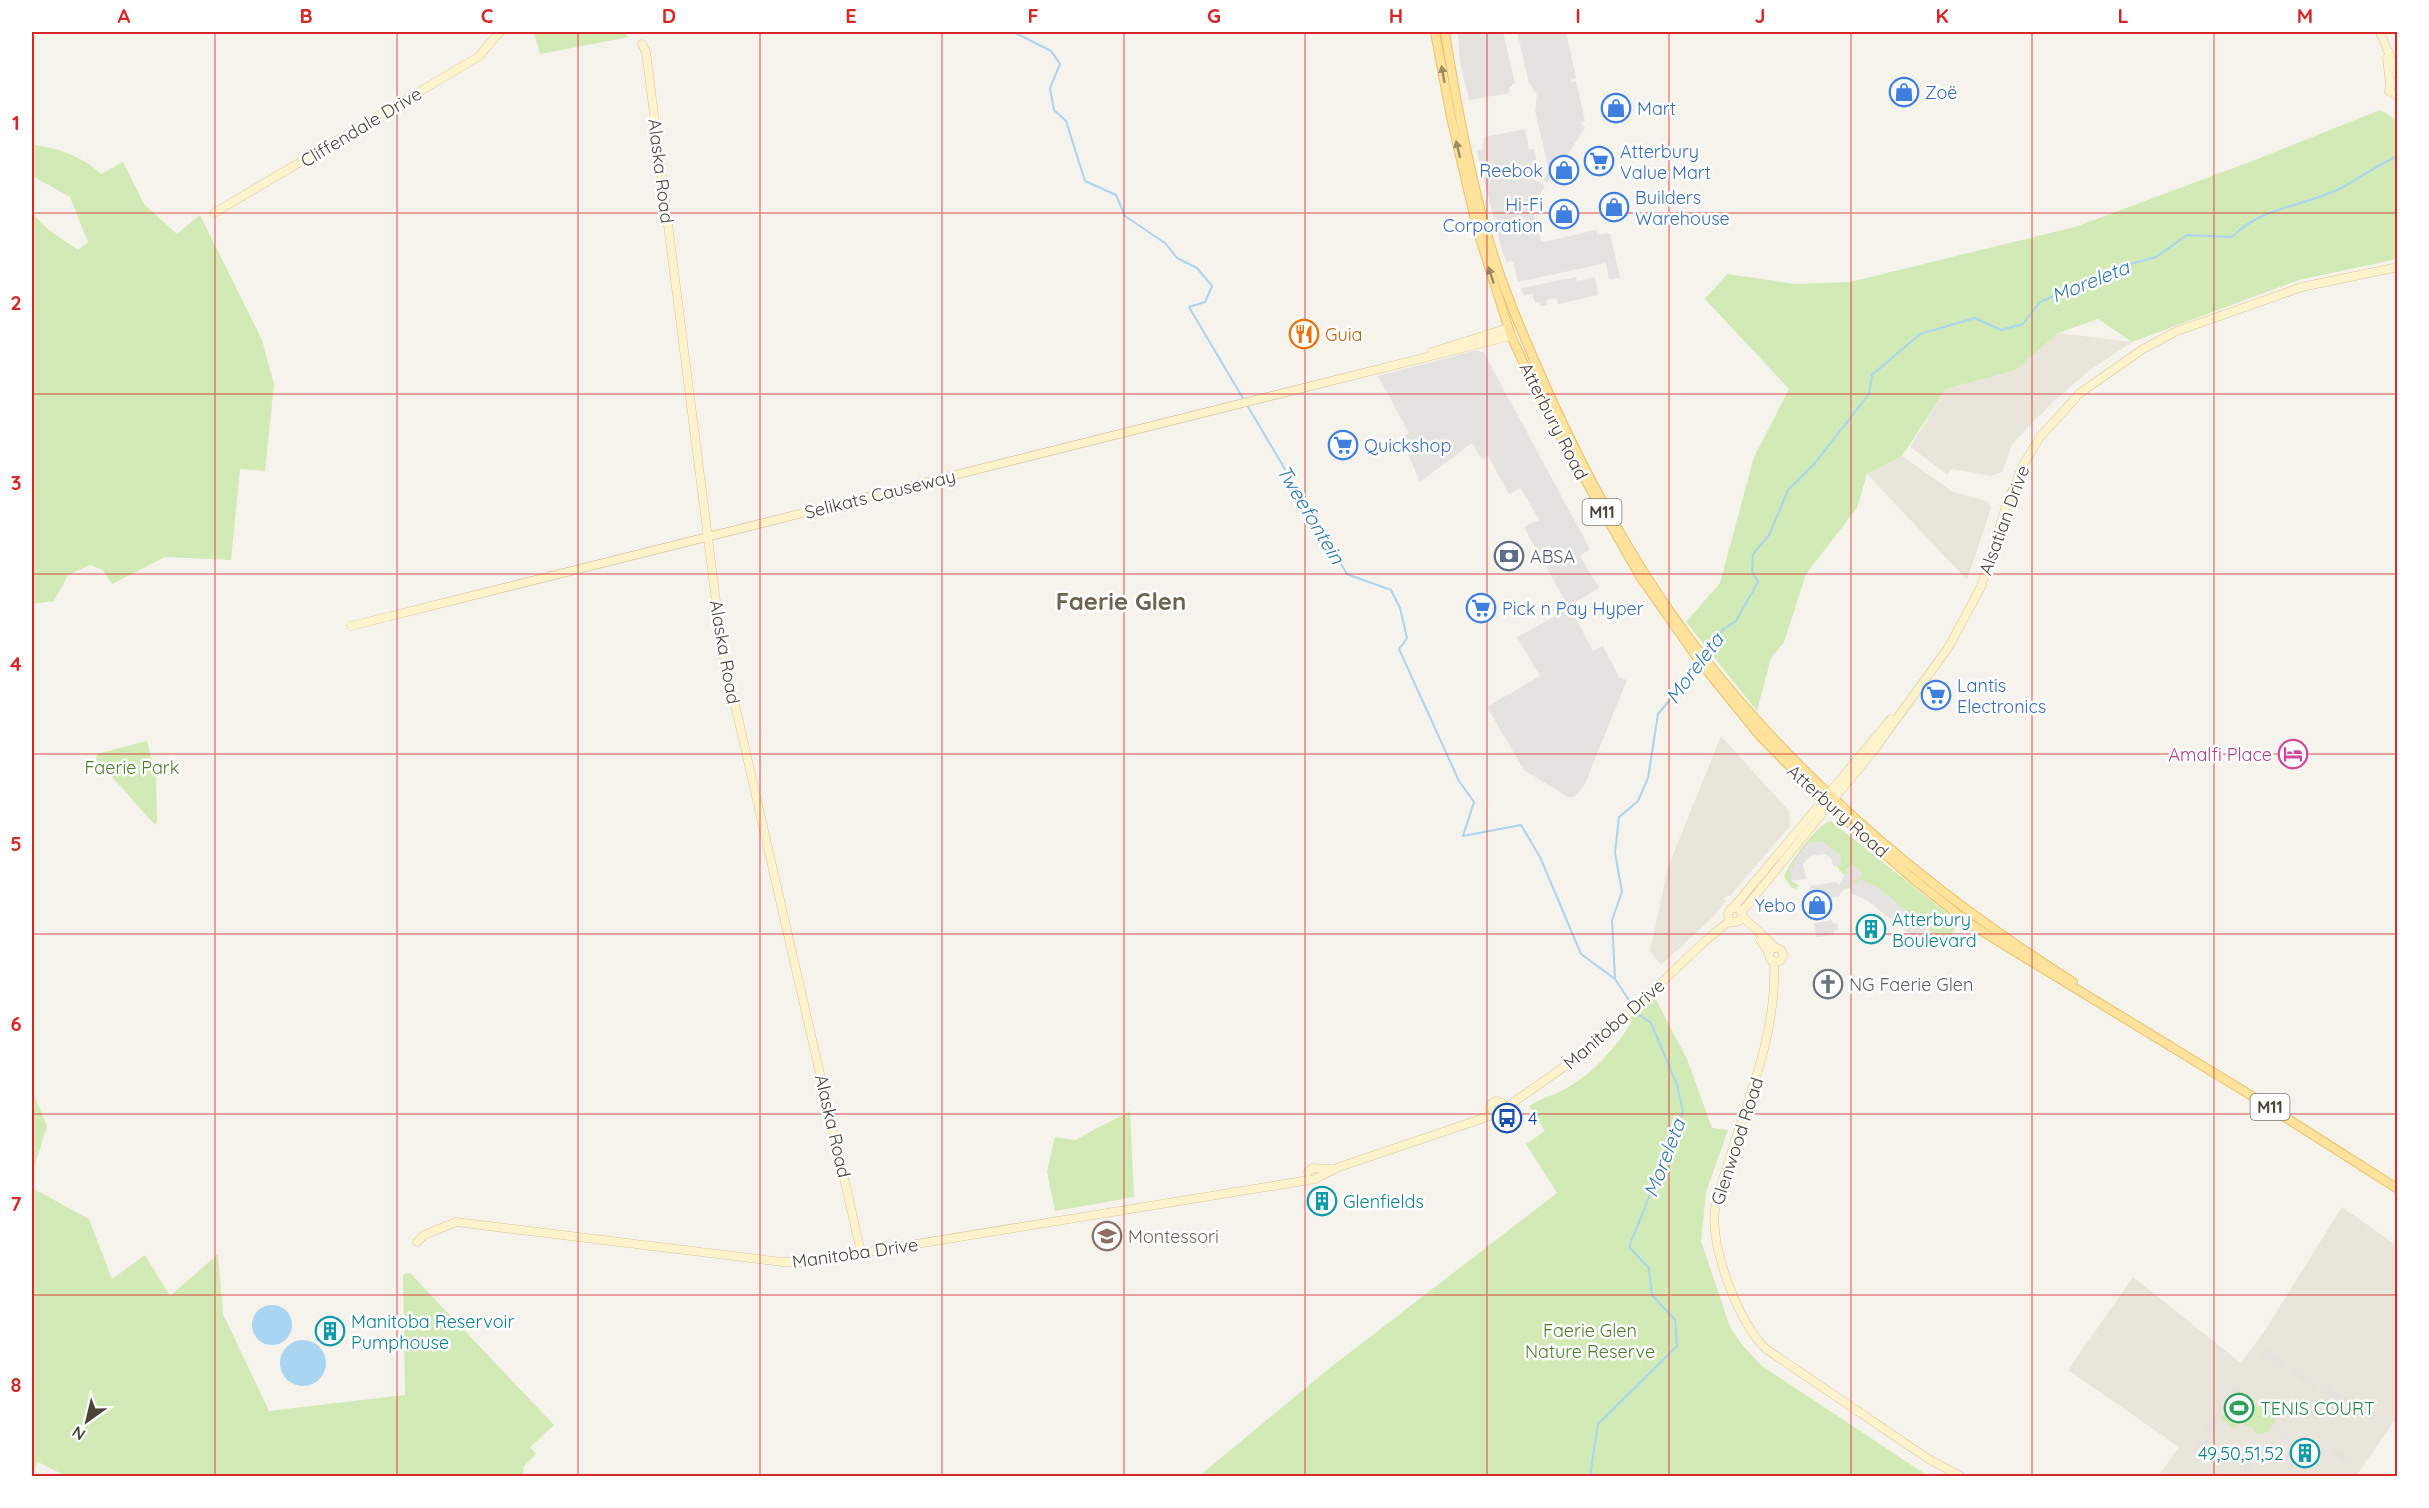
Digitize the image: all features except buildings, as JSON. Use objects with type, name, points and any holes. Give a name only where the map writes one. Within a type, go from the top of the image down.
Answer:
[{"type":"main road","name":"Atterbury Road","points":[[1435,32],[1451,117],[1478,232],[1510,332],[1545,409],[1641,578],[1717,678],[1829,799],[1954,902],[2095,999],[2397,1189]]},
{"type":"main road","name":"Atterbury Road","points":[[1445,32],[1458,109],[1484,225],[1520,326],[1568,434],[1592,480],[1650,580],[1691,644]]},
{"type":"street","name":"Cliffendale Drive","points":[[214,213],[478,57],[500,32]]},
{"type":"street","points":[[2380,32],[2394,83],[2390,93],[2397,99]]},
{"type":"street","name":"Alaska Road","points":[[642,44],[648,66],[707,537],[728,681],[770,848],[861,1252]]},
{"type":"street","points":[[2386,51],[2397,76]]},
{"type":"street","name":"Alsatian Drive","points":[[1829,799],[1908,703],[1948,648],[1981,587],[2007,503],[2022,465],[2040,437],[2080,393],[2143,349],[2177,331],[2302,287],[2397,267]]},
{"type":"street","name":"Selikats Causeway","points":[[351,626],[1408,362],[1510,332]]},
{"type":"street","name":"Manitoba Drive","points":[[1704,942],[1829,799]]},
{"type":"street","name":"Manitoba Drive","points":[[1502,1105],[1517,1099],[1591,1048],[1704,942],[1727,923],[1738,918],[1829,799]]},
{"type":"street","points":[[1738,918],[1738,908],[1730,910],[1729,918],[1738,918],[1773,950],[1783,953],[1777,961]]},
{"type":"street","points":[[1773,950],[1777,961]]},
{"type":"street","name":"Glenwood Road","points":[[1777,961],[1765,1051],[1715,1209],[1713,1230],[1718,1257],[1745,1317],[1766,1349],[1917,1452],[1960,1476]]},
{"type":"street","points":[[1494,1101],[1502,1105],[1493,1111],[1494,1101]]},
{"type":"street","name":"Manitoba Drive","points":[[417,1242],[424,1235],[456,1222],[788,1263],[1186,1201],[1294,1180],[1334,1169],[1478,1120],[1493,1111]]},
{"type":"shaded area","points":[[1458,32],[1503,32],[1515,83],[1509,88],[1510,93],[1469,100],[1460,62]]},
{"type":"shaded area","points":[[1517,32],[1566,32],[1576,78],[1571,80],[1576,81],[1585,121],[1580,123],[1585,128],[1564,160],[1555,162],[1558,165],[1547,183],[1543,180],[1549,171],[1535,111],[1537,95],[1529,83]]},
{"type":"shaded area","points":[[1525,129],[1529,149],[1534,149],[1539,170],[1534,179],[1545,186],[1532,206],[1541,240],[1544,242],[1596,230],[1597,235],[1610,233],[1620,278],[1609,279],[1606,263],[1518,282],[1513,261],[1507,262],[1502,251],[1477,151],[1483,149],[1484,137]]},
{"type":"shaded area","points":[[1576,277],[1577,281],[1595,277],[1598,295],[1558,304],[1557,298],[1547,300],[1547,305],[1541,306],[1539,302],[1535,303],[1532,294],[1524,296],[1521,288]]},
{"type":"shaded area","points":[[2058,333],[2132,342],[2090,370],[2056,399],[2013,443],[2002,472],[1991,476],[1952,469],[1947,474],[1910,447],[1946,389],[2016,370]]},
{"type":"shaded area","points":[[1477,350],[1484,353],[1590,549],[1580,556],[1599,588],[1568,606],[1524,527],[1539,520],[1521,488],[1509,494],[1488,456],[1482,459],[1472,443],[1420,482],[1401,438],[1409,433],[1378,376]]},
{"type":"shaded area","points":[[1902,456],[1953,492],[1987,501],[1991,508],[1967,580],[1867,474]]},
{"type":"shaded area","points":[[1570,608],[1593,651],[1603,646],[1619,677],[1627,680],[1584,786],[1574,797],[1568,797],[1524,770],[1487,707],[1540,676],[1517,637]]},
{"type":"shaded area","points":[[1721,736],[1789,811],[1790,826],[1730,896],[1724,899],[1726,901],[1711,919],[1661,965],[1650,951],[1668,867]]},
{"type":"shaded area","points":[[1822,841],[1841,855],[1841,866],[1833,866],[1831,858],[1825,854],[1810,856],[1803,864],[1806,879],[1791,881],[1790,868],[1794,867],[1793,862],[1808,843]]},
{"type":"shaded area","points":[[1851,864],[1863,874],[1857,881],[1853,879],[1853,881],[1858,885],[1860,879],[1878,888],[1935,934],[1928,949],[1868,901],[1852,894],[1851,888],[1844,889],[1838,897],[1810,901],[1807,891],[1810,890],[1810,886],[1836,882],[1839,885],[1844,875],[1849,873],[1846,870]]},
{"type":"shaded area","points":[[1832,920],[1833,924],[1837,923],[1839,930],[1834,931],[1834,935],[1816,937],[1814,923]]},
{"type":"shaded area","points":[[2342,1207],[2397,1246],[2397,1417],[2356,1476],[2158,1476],[2179,1447],[2068,1370],[2133,1277],[2241,1363],[2263,1333]]},
{"type":"shaded area","points":[[2265,1348],[2289,1366],[2284,1372],[2260,1355]]},
{"type":"shaded area","points":[[2294,1365],[2318,1383],[2314,1389],[2290,1371]]},
{"type":"shaded area","points":[[2324,1381],[2348,1399],[2343,1405],[2319,1388]]},
{"type":"shaded area","points":[[2236,1386],[2242,1390],[2208,1433],[2203,1430]]},
{"type":"shaded area","points":[[2353,1398],[2376,1415],[2373,1422],[2349,1404]]},
{"type":"shaded area","points":[[2274,1424],[2293,1438],[2290,1443],[2271,1429]]},
{"type":"shaded area","points":[[2200,1435],[2224,1454],[2220,1460],[2196,1442]]},
{"type":"shaded area","points":[[2304,1435],[2323,1449],[2319,1454],[2300,1440]]},
{"type":"shaded area","points":[[2332,1446],[2352,1460],[2348,1465],[2329,1451]]},
{"type":"shaded area","points":[[2231,1451],[2255,1469],[2250,1475],[2226,1457]]},
{"type":"green space","points":[[534,32],[623,32],[629,37],[540,54]]},
{"type":"green space","points":[[2380,110],[2394,118],[2397,132],[2397,259],[2299,280],[2132,342],[2098,319],[2058,333],[2016,370],[1946,389],[1902,456],[1867,474],[1857,508],[1806,574],[1784,642],[1771,658],[1757,711],[1686,622],[1720,583],[1754,457],[1789,389],[1705,299],[1727,274],[1796,284],[1850,282],[2075,227],[2255,160]]},
{"type":"green space","points":[[35,145],[70,154],[101,174],[123,162],[144,204],[177,234],[200,215],[262,340],[274,384],[265,471],[240,469],[231,560],[165,557],[112,584],[103,570],[90,565],[68,575],[54,601],[32,604],[32,213],[50,231],[78,250],[88,242],[70,197],[32,176],[32,147]]},
{"type":"green space","name":"Faerie Park","points":[[147,741],[156,775],[157,822],[155,825],[96,759],[97,754]]},
{"type":"green space","points":[[1831,821],[1953,918],[1956,928],[1949,938],[1943,940],[1934,937],[1935,934],[1878,888],[1860,880],[1858,885],[1852,881],[1851,864],[1846,870],[1849,873],[1844,875],[1837,867],[1841,855],[1822,842],[1794,867],[1791,881],[1799,885],[1796,889],[1792,888],[1784,877],[1786,871],[1819,828]]},
{"type":"green space","name":"Faerie Glen Nature Reserve","points":[[1654,996],[1687,1059],[1712,1128],[1728,1130],[1706,1192],[1701,1241],[1730,1327],[1744,1347],[1762,1366],[1928,1476],[1199,1476],[1331,1367],[1557,1193],[1526,1144],[1545,1131],[1529,1106],[1581,1079],[1617,1043],[1631,1023],[1631,1018]]},
{"type":"green space","points":[[32,1090],[47,1126],[32,1174]]},
{"type":"green space","points":[[1130,1111],[1134,1197],[1055,1211],[1047,1171],[1055,1137],[1075,1140]]},
{"type":"green space","points":[[32,1188],[89,1219],[112,1279],[145,1255],[170,1296],[218,1254],[223,1314],[269,1411],[405,1395],[403,1275],[410,1273],[554,1425],[530,1447],[536,1454],[524,1466],[523,1476],[66,1476],[38,1462],[32,1475]]},
{"type":"green space","points":[[2241,1392],[2255,1401],[2254,1404],[2271,1413],[2275,1421],[2267,1432],[2257,1435],[2251,1426],[2245,1427],[2243,1418],[2234,1429],[2221,1419]]},
{"type":"water","points":[[272,1305],[286,1311],[292,1325],[286,1339],[272,1345],[258,1339],[252,1325],[258,1311]]},
{"type":"water","points":[[303,1340],[319,1347],[326,1363],[319,1379],[303,1386],[287,1379],[280,1363],[287,1347]]},
{"type":"waterway","name":"Tweefontein","points":[[1014,32],[1051,51],[1060,64],[1050,88],[1054,110],[1066,121],[1085,181],[1116,195],[1125,216],[1165,243],[1177,258],[1197,268],[1212,286],[1205,302],[1189,307],[1244,400]]},
{"type":"waterway","name":"Moreleta","points":[[1706,658],[1715,647],[1722,630],[1736,621],[1758,582],[1752,572],[1753,554],[1769,535],[1788,490],[1815,463],[1869,394],[1872,375],[1920,334],[1975,318],[2001,330],[2023,324],[2040,302],[2119,267],[2156,257],[2187,235],[2232,237],[2256,219],[2341,188],[2398,156]]},
{"type":"waterway","name":"Tweefontein","points":[[1247,405],[1347,574],[1391,590],[1400,608],[1407,638],[1399,649],[1459,781],[1474,802],[1463,836],[1521,825],[1540,857],[1581,954],[1615,979]]},
{"type":"waterway","name":"Moreleta","points":[[1590,1476],[1598,1424],[1677,1346],[1675,1320],[1652,1295],[1649,1268],[1629,1247],[1683,1112],[1677,1085],[1651,1023],[1638,1014],[1615,979],[1612,920],[1622,892],[1615,853],[1619,817],[1638,801],[1648,778],[1658,714],[1700,664]]},
{"type":"place","name":"Zoë","points":[[1904,92]]},
{"type":"place","name":"Mart","points":[[1616,108]]},
{"type":"place","name":"Atterbury Value Mart","points":[[1599,161]]},
{"type":"place","name":"Reebok","points":[[1564,170]]},
{"type":"place","name":"Builders Warehouse","points":[[1614,207]]},
{"type":"place","name":"Hi-Fi Corporation","points":[[1564,214]]},
{"type":"place","name":"Guia","points":[[1304,334]]},
{"type":"place","name":"Quickshop","points":[[1343,445]]},
{"type":"place","name":"ABSA","points":[[1509,556]]},
{"type":"place","name":"Pick n Pay Hyper","points":[[1481,608]]},
{"type":"place","name":"Lantis Electronics","points":[[1936,695]]},
{"type":"place","name":"Amalfi Place","points":[[2293,754]]},
{"type":"place","name":"Yebo","points":[[1817,905]]},
{"type":"place","name":"Atterbury Boulevard","points":[[1871,929]]},
{"type":"place","name":"NG Faerie Glen","points":[[1828,984]]},
{"type":"place","name":"4","points":[[1507,1118]]},
{"type":"place","name":"Glenfields","points":[[1322,1201]]},
{"type":"place","name":"Montessori","points":[[1107,1236]]},
{"type":"place","name":"Manitoba Reservoir Pumphouse","points":[[330,1331]]},
{"type":"place","name":"TENIS COURT","points":[[2239,1408]]},
{"type":"place","name":"49,50,51,52","points":[[2305,1453]]},
{"type":"district","name":"Faerie Glen","points":[[1121,601]]}]
